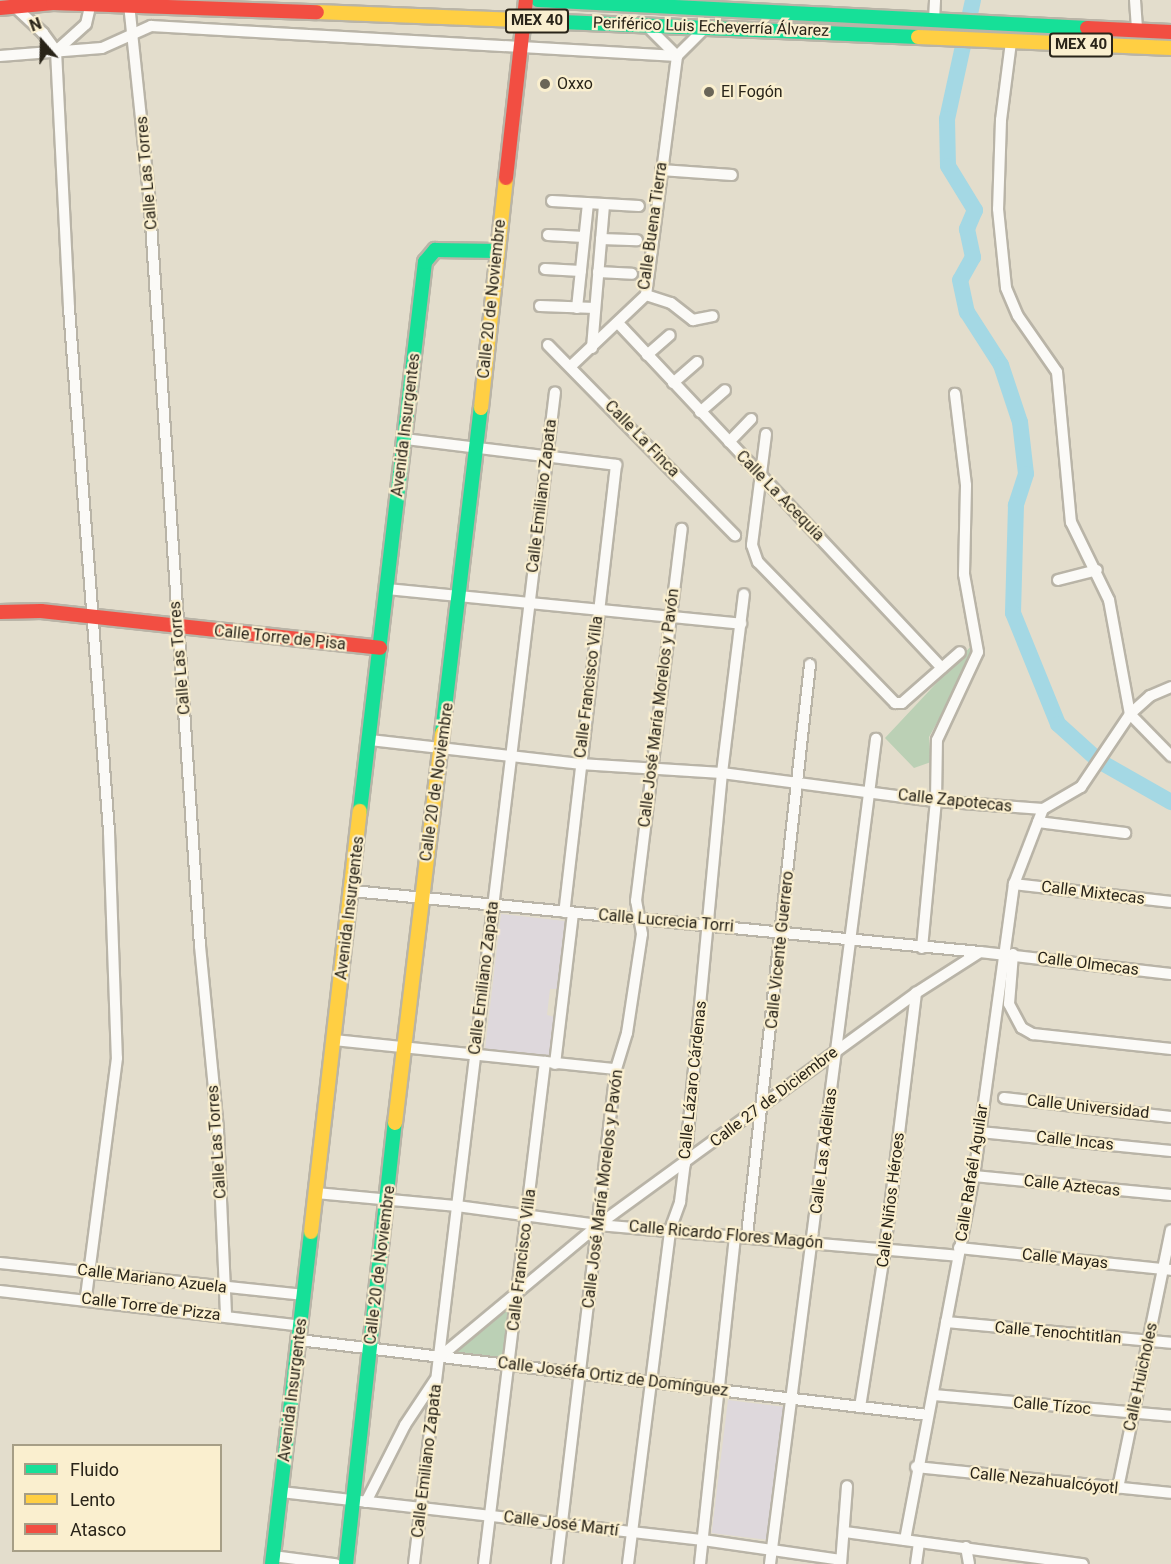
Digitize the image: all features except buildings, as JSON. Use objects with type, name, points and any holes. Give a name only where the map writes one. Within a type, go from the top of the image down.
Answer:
[{"type":"main road","name":"Calle 20 de Noviembre","points":[[346,1564],[359,1501],[370,1348],[420,898],[442,750],[460,598],[526,0]]},
{"type":"main road","name":"Periférico Luis Echeverría Álvarez","points":[[538,0],[688,3],[993,24],[1171,32]]},
{"type":"main road","name":"Periférico Luis Echeverría Álvarez","points":[[7,7],[126,1],[1171,48]]},
{"type":"main road","name":"Avenida Insurgentes","points":[[273,1560],[425,262],[430,252],[498,251]]},
{"type":"main road","name":"Calle Torre de Pisa","points":[[0,612],[92,617],[380,648]]},
{"type":"street","points":[[934,20],[935,0]]},
{"type":"street","points":[[1135,0],[1137,29]]},
{"type":"street","points":[[56,51],[86,24],[91,1]]},
{"type":"street","name":"Calle Las Torres","points":[[126,1],[132,33],[149,194],[177,627],[189,752],[200,946],[218,1131],[226,1316]]},
{"type":"street","points":[[7,7],[47,36],[56,51],[55,89],[118,1006],[111,1122],[86,1298]]},
{"type":"street","points":[[645,24],[677,56]]},
{"type":"street","points":[[0,56],[107,47],[132,33],[151,26],[677,56],[706,27]]},
{"type":"street","points":[[1011,42],[1001,120],[998,208],[1006,288],[1018,316],[1057,372],[1071,522],[1078,542],[1097,570],[1114,620],[1130,714],[1171,756]]},
{"type":"street","name":"Calle Buena Tierra","points":[[571,366],[646,295],[677,56]]},
{"type":"street","points":[[661,170],[732,175]]},
{"type":"street","points":[[552,201],[639,206]]},
{"type":"street","points":[[577,308],[588,204]]},
{"type":"street","points":[[592,348],[604,205]]},
{"type":"street","points":[[548,235],[584,237]]},
{"type":"street","points":[[601,239],[637,240]]},
{"type":"street","points":[[546,269],[581,271]]},
{"type":"street","points":[[598,272],[632,274]]},
{"type":"street","points":[[646,295],[671,303],[693,320],[713,316]]},
{"type":"street","points":[[540,306],[595,308]]},
{"type":"street","name":"Calle La Acequia","points":[[618,323],[942,668]]},
{"type":"street","points":[[647,355],[670,335]]},
{"type":"street","name":"Calle La Finca","points":[[548,345],[735,535]]},
{"type":"street","points":[[673,383],[697,362]]},
{"type":"street","points":[[700,412],[725,390]]},
{"type":"street","name":"Calle Emiliano Zapata","points":[[414,1564],[441,1356],[508,756],[555,392]]},
{"type":"street","points":[[922,948],[936,801],[937,740],[978,652],[964,574],[966,485],[955,394]]},
{"type":"street","points":[[729,442],[752,419]]},
{"type":"street","points":[[766,435],[753,554],[899,704],[960,652]]},
{"type":"street","points":[[405,439],[548,454]]},
{"type":"street","name":"Calle Francisco Villa","points":[[484,1564],[568,913],[580,764],[615,463],[548,454]]},
{"type":"street","name":"Calle José María Morelos y Pavón","points":[[557,1564],[616,1069],[627,1033],[642,934],[638,916],[650,768],[682,530]]},
{"type":"street","points":[[1058,580],[1097,570]]},
{"type":"street","points":[[387,588],[460,598],[741,624]]},
{"type":"street","name":"Calle Lázaro Cárdenas","points":[[628,1564],[670,1230],[680,1202],[685,1164],[722,773],[744,594]]},
{"type":"street","name":"Calle Vicente Guerrero","points":[[747,1235],[783,934],[810,664]]},
{"type":"street","points":[[1043,809],[1081,787],[1130,714],[1150,696],[1171,687]]},
{"type":"street","name":"Calle Las Adelitas","points":[[770,1564],[789,1397],[812,1242],[876,739]]},
{"type":"street","name":"Calle Zapotecas","points":[[370,740],[580,764],[722,773],[936,801],[1043,809]]},
{"type":"street","name":"Calle Rafaél Aguilar","points":[[905,1540],[916,1467],[933,1395],[974,1176],[1009,954],[1014,884],[1043,809]]},
{"type":"street","points":[[1038,822],[1125,833]]},
{"type":"street","name":"Calle Mixtecas","points":[[1014,884],[1171,902]]},
{"type":"street","name":"Calle Lucrecia Torri","points":[[352,891],[568,913],[638,916],[851,942],[980,952]]},
{"type":"street","points":[[980,952],[1009,954],[1009,1004],[1015,1022],[1033,1034],[1171,1049]]},
{"type":"street","name":"Calle 27 de Diciembre","points":[[441,1356],[598,1225],[685,1164],[916,993],[980,952]]},
{"type":"street","name":"Calle Olmecas","points":[[1009,954],[1171,974]]},
{"type":"street","name":"Calle Niños Héroes","points":[[860,1407],[885,1249],[916,993]]},
{"type":"street","points":[[334,1040],[616,1069]]},
{"type":"street","name":"Calle Universidad","points":[[1004,1098],[1171,1117]]},
{"type":"street","name":"Calle Incas","points":[[980,1132],[1171,1150]]},
{"type":"street","name":"Calle Aztecas","points":[[974,1176],[1171,1196]]},
{"type":"street","name":"Calle Ricardo Flores Magón","points":[[316,1193],[388,1198],[598,1225],[747,1235],[885,1249],[958,1252]]},
{"type":"street","name":"Calle Huicholes","points":[[1118,1488],[1148,1341],[1168,1269],[1171,1230]]},
{"type":"street","points":[[700,1564],[735,1235]]},
{"type":"street","name":"Calle Mayas","points":[[958,1252],[1168,1269]]},
{"type":"street","name":"Calle Mariano Azuela","points":[[0,1263],[304,1295]]},
{"type":"street","name":"Calle Torre de Pizza","points":[[0,1291],[86,1298],[226,1316],[300,1333]]},
{"type":"street","name":"Calle Tenochtitlan","points":[[946,1322],[1171,1343]]},
{"type":"street","name":"Calle Joséfa Ortiz de Domínguez","points":[[300,1333],[370,1348],[928,1415]]},
{"type":"street","points":[[359,1501],[437,1377]]},
{"type":"street","name":"Calle Tízoc","points":[[933,1395],[1171,1416]]},
{"type":"street","name":"Calle Nezahualcóyotl","points":[[916,1467],[1171,1493]]},
{"type":"street","points":[[841,1562],[847,1486]]},
{"type":"street","name":"Calle José Martí","points":[[281,1492],[703,1540],[772,1549],[841,1562]]},
{"type":"street","points":[[844,1532],[1083,1564]]},
{"type":"street","points":[[916,1564],[919,1542]]},
{"type":"street","points":[[966,1547],[969,1564]]},
{"type":"street","points":[[273,1560],[335,1564]]},
{"type":"shaded area","points":[[501,914],[565,921],[557,989],[550,989],[547,1015],[555,1017],[549,1055],[485,1049]]},
{"type":"shaded area","points":[[728,1400],[784,1407],[767,1540],[712,1533]]},
{"type":"green space","points":[[973,644],[976,652],[929,737],[931,762],[914,768],[885,738]]},
{"type":"green space","points":[[510,1305],[505,1358],[452,1353]]},
{"type":"waterway","points":[[973,0],[947,119],[948,166],[975,210],[967,229],[973,257],[960,280],[967,312],[1001,365],[1020,422],[1026,474],[1016,505],[1013,613],[1058,724],[1099,761],[1171,802]]},
{"type":"traffic: fast","points":[[538,0],[1087,28]]},
{"type":"traffic: fast","points":[[562,22],[918,37]]},
{"type":"traffic: fast","points":[[360,811],[425,262],[435,250],[498,251]]},
{"type":"traffic: fast","points":[[442,733],[481,408]]},
{"type":"traffic: fast","points":[[346,1564],[395,1123]]},
{"type":"traffic: fast","points":[[272,1564],[311,1232]]},
{"type":"traffic: slow","points":[[317,12],[562,22]]},
{"type":"traffic: slow","points":[[918,37],[1171,48]]},
{"type":"traffic: slow","points":[[481,408],[506,178]]},
{"type":"traffic: slow","points":[[395,1123],[442,733]]},
{"type":"traffic: slow","points":[[311,1232],[360,811]]},
{"type":"traffic: jam","points":[[506,178],[526,0]]},
{"type":"traffic: jam","points":[[0,8],[53,3],[317,12]]},
{"type":"traffic: jam","points":[[1087,28],[1171,32]]},
{"type":"traffic: jam","points":[[0,612],[41,611],[380,648]]},
{"type":"place","name":"Oxxo","points":[[545,84]]},
{"type":"place","name":"El Fogón","points":[[709,92]]}]
